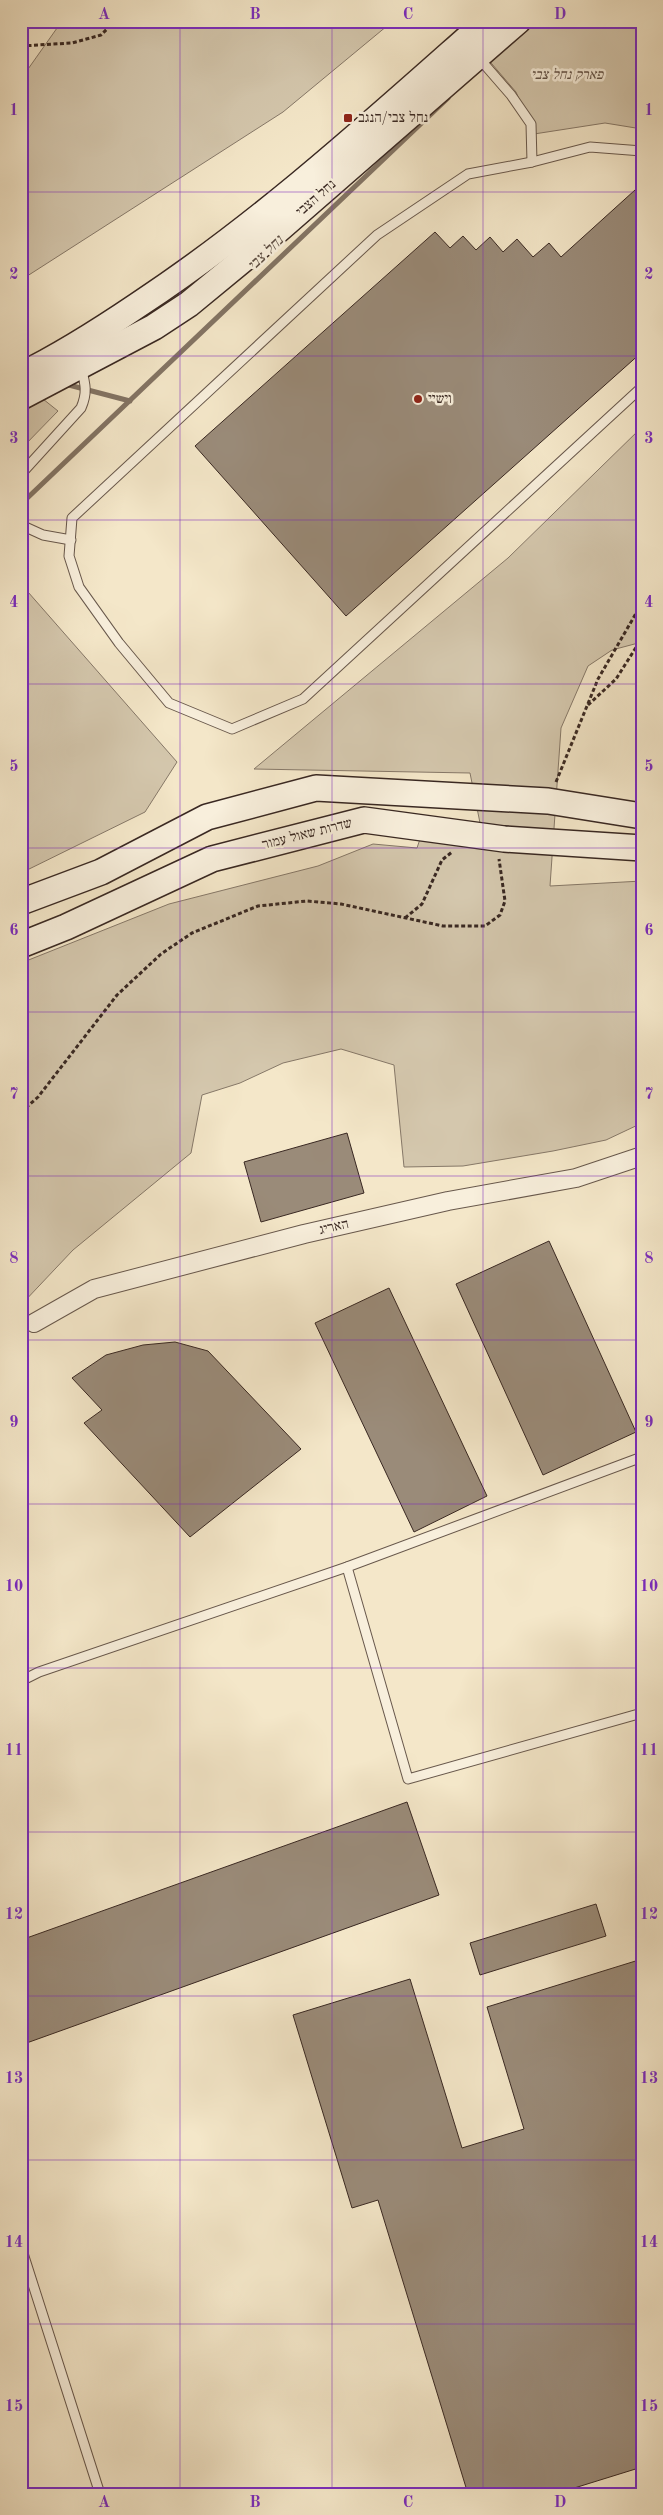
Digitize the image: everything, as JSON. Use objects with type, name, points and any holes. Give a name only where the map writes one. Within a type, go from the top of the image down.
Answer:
[{"type":"street","name":"נחל הצבי","points":[[471,49],[487,21]]},
{"type":"street","name":"נחל הצבי","points":[[21,397],[75,357],[128,312],[214,253],[369,126],[471,49],[518,21]]},
{"type":"street","name":"נחל הצבי","points":[[21,374],[75,357]]},
{"type":"street","points":[[21,902],[101,872],[207,817],[316,788],[548,801],[642,816]]},
{"type":"street","name":"שדרות שאול עמור","points":[[21,945],[212,859],[364,820],[504,839],[642,848]]},
{"type":"street","name":"האריג","points":[[34,1323],[94,1289],[313,1232],[448,1201],[576,1178],[642,1156]]},
{"type":"lane","points":[[471,49],[511,95],[531,124],[532,162]]},
{"type":"lane","points":[[642,151],[590,147],[532,162],[468,174],[377,235],[72,518],[69,556],[79,587],[119,643],[169,703],[232,729],[303,699],[642,387]]},
{"type":"lane","points":[[21,474],[81,408],[86,396],[87,387],[75,357]]},
{"type":"lane","points":[[21,524],[44,535],[71,540]]},
{"type":"lane","points":[[21,1681],[39,1672],[347,1567],[642,1458]]},
{"type":"lane","points":[[347,1567],[408,1778],[642,1713]]},
{"type":"lane","points":[[21,2247],[100,2494]]},
{"type":"path","points":[[21,46],[72,44],[101,35],[115,21]]},
{"type":"path","points":[[639,21],[642,36]]},
{"type":"path","points":[[548,801],[598,678],[642,603]]},
{"type":"path","points":[[587,706],[616,679],[642,638]]},
{"type":"path","points":[[21,1112],[38,1097],[117,995],[162,954],[192,932],[258,906],[307,901],[341,904],[443,926],[485,926],[500,915],[505,901],[498,863],[504,839]]},
{"type":"path","points":[[405,918],[422,904],[442,860],[456,849]]},
{"type":"green space","points":[[62,21],[393,21],[283,112],[21,280],[21,79]]},
{"type":"green space","name":"פארק נחל צבי","points":[[527,21],[642,21],[642,129],[605,123],[534,134],[516,92],[486,57]]},
{"type":"green space","points":[[43,399],[58,411],[21,449],[21,408]]},
{"type":"green space","points":[[642,427],[642,642],[612,650],[588,666],[561,728],[550,886],[642,881],[642,1123],[606,1140],[553,1151],[463,1166],[404,1167],[394,1065],[341,1049],[283,1063],[240,1083],[202,1095],[191,1153],[73,1250],[21,1305],[21,963],[169,904],[318,866],[373,844],[417,848],[421,836],[481,828],[470,773],[254,769],[508,558]]},
{"type":"green space","points":[[21,584],[177,762],[145,812],[21,873]]},
{"type":"building","name":"וישיי","points":[[635,190],[642,197],[642,352],[346,616],[195,446],[435,232],[450,248],[463,236],[476,250],[490,237],[503,252],[517,239],[533,257],[549,243],[561,257]]},
{"type":"building","points":[[347,1133],[364,1193],[261,1222],[244,1162]]},
{"type":"building","points":[[549,1241],[636,1432],[543,1475],[456,1284]]},
{"type":"building","points":[[389,1288],[487,1496],[414,1532],[315,1323]]},
{"type":"building","points":[[175,1342],[208,1351],[301,1449],[190,1537],[84,1423],[102,1410],[72,1378],[106,1355],[143,1345]]},
{"type":"building","points":[[407,1802],[439,1895],[21,2045],[21,1940]]},
{"type":"building","points":[[596,1904],[606,1936],[480,1975],[470,1943]]},
{"type":"building","points":[[642,1959],[642,2467],[555,2494],[468,2494],[378,2200],[352,2208],[293,2015],[410,1979],[462,2148],[524,2129],[487,2007]]},
{"type":"waterway","name":"נחל צבי","points":[[21,504],[448,98]]},
{"type":"waterway","points":[[65,384],[130,401]]},
{"type":"place","name":"נחל צבי/הנגב","points":[[348,118]]},
{"type":"place","name":"וישיי","points":[[418,399]]}]
